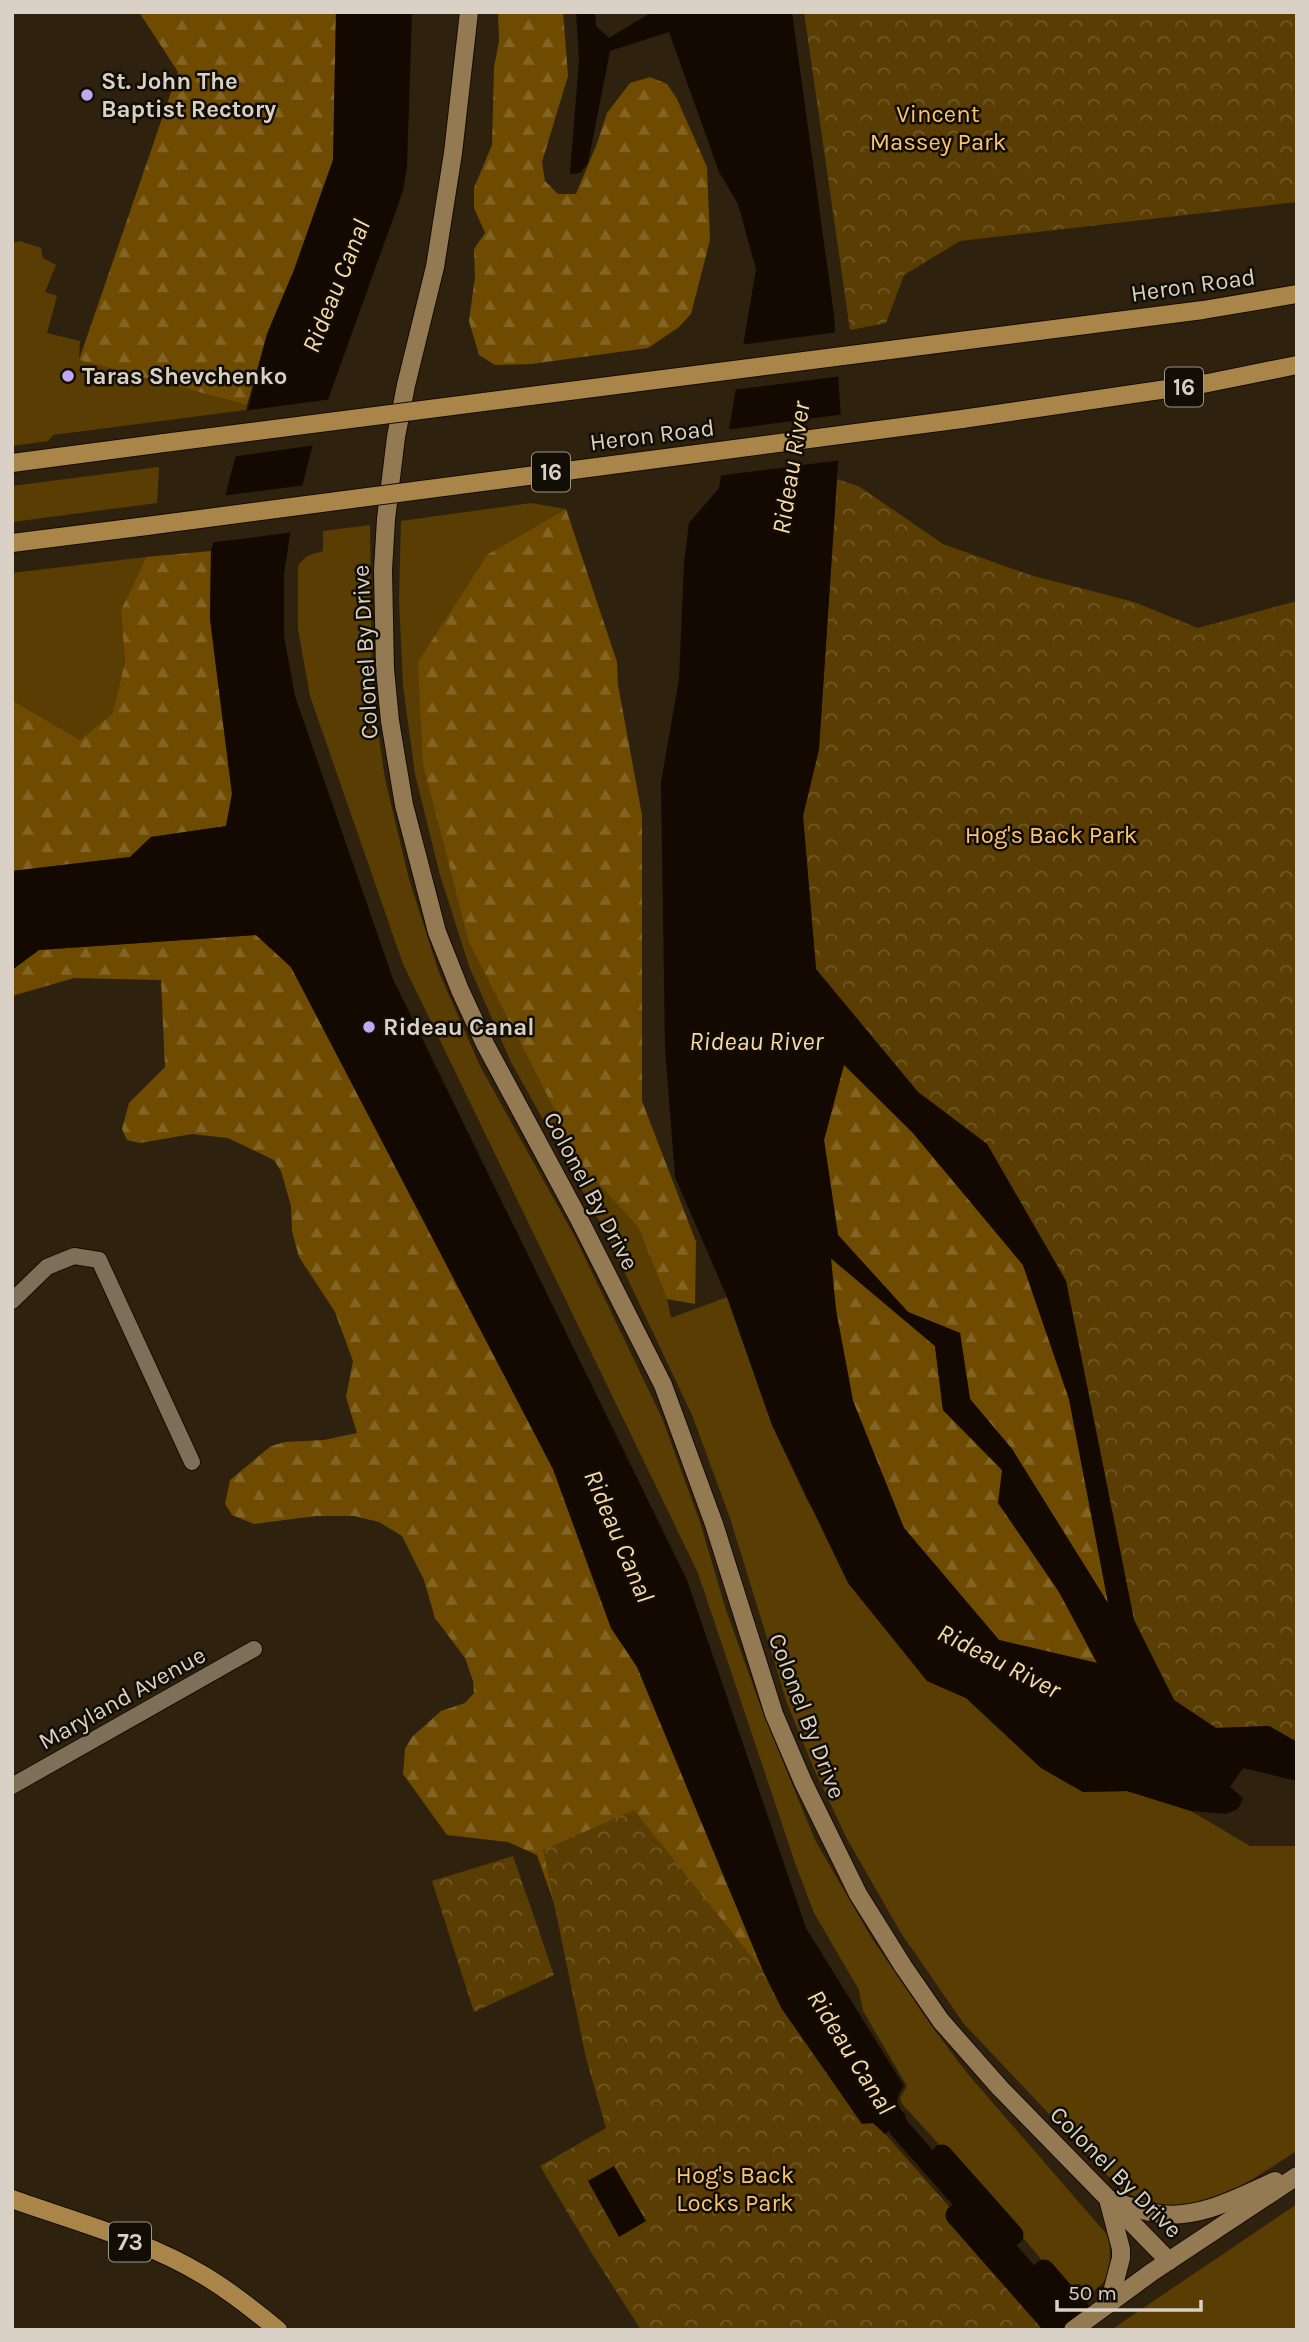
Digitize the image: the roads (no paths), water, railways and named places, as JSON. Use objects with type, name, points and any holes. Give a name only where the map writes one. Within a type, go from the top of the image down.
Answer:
[{"type":"main road","name":"Colonel By Drive","points":[[469,12],[453,153],[435,267],[405,385],[396,437],[383,570],[385,669],[390,721],[404,806],[437,932],[485,1044],[578,1217],[663,1385],[714,1524],[774,1714],[803,1782],[858,1894],[941,2021],[1000,2088],[1169,2260]]},
{"type":"main road","name":"Heron Road","points":[[12,463],[1203,310],[1297,294]]},
{"type":"main road","name":"Heron Road","points":[[12,543],[962,419],[1208,383],[1297,365]]},
{"type":"main road","points":[[1108,2200],[1157,2214],[1182,2214],[1222,2204],[1297,2171]]},
{"type":"main road","points":[[1073,2330],[1169,2260],[1297,2176]]},
{"type":"main road","name":"73","points":[[12,2199],[142,2245],[195,2270],[241,2300],[278,2330]]},
{"type":"main road","points":[[1108,2200],[1121,2249],[1119,2273],[1109,2304]]},
{"type":"street","points":[[12,1301],[47,1266],[74,1256],[99,1261],[192,1462]]},
{"type":"street","name":"Maryland Avenue","points":[[12,1786],[254,1649]]},
{"type":"water","name":"Rideau Canal","points":[[336,12],[412,12],[407,167],[403,191],[315,436],[290,535],[284,574],[284,636],[295,696],[393,979],[687,1580],[806,1928],[904,2086],[897,2101],[906,2115],[885,2134],[873,2123],[862,2124],[782,2009],[764,1973],[637,1667],[611,1628],[553,1469],[291,967],[256,935],[39,950],[12,970],[12,871],[130,857],[151,837],[226,826],[232,794],[210,619],[211,551],[267,334],[294,270],[333,160]]},
{"type":"water","name":"Rideau River","points":[[576,12],[595,12],[596,26],[609,38],[652,12],[792,12],[834,315],[841,418],[819,749],[803,816],[816,969],[918,1092],[987,1144],[1066,1281],[1134,1620],[1174,1700],[1216,1728],[1269,1726],[1297,1742],[1297,1781],[1243,1768],[1230,1787],[1243,1798],[1238,1809],[1226,1814],[1191,1811],[1127,1791],[1083,1792],[1041,1768],[966,1698],[927,1681],[848,1583],[772,1425],[727,1297],[675,1177],[665,1049],[661,782],[679,679],[684,563],[689,523],[719,488],[756,269],[738,204],[719,172],[669,32],[610,51],[588,163],[580,173],[570,174],[579,60]],"holes":[[[844,1065],[913,1133],[1023,1265],[1069,1399],[1108,1603],[1012,1449],[970,1399],[960,1333],[908,1312],[838,1235],[824,1140]],[[831,1258],[935,1346],[943,1410],[1002,1470],[998,1503],[1059,1592],[1097,1663],[999,1640],[904,1528],[853,1401],[836,1310]]]},
{"type":"water","points":[[614,2166],[646,2221],[619,2237],[588,2181]]},
{"type":"waterway","points":[[882,2101],[900,2129],[1077,2330]]},
{"type":"waterway","points":[[942,2155],[1013,2235]]},
{"type":"waterway","points":[[956,2215],[1057,2330]]},
{"type":"waterway","points":[[1044,2270],[1084,2316],[1078,2321]]},
{"type":"place","name":"St. John The Baptist Rectory","points":[[87,95]]},
{"type":"place","name":"Taras Shevchenko","points":[[68,376]]},
{"type":"place","name":"Rideau Canal","points":[[369,1027]]},
{"type":"park label","name":"Vincent Massey Park","points":[[938,128]]},
{"type":"park label","name":"Hog's Back Park","points":[[1051,835]]},
{"type":"park label","name":"Hog's Back Locks Park","points":[[735,2189]]}]
